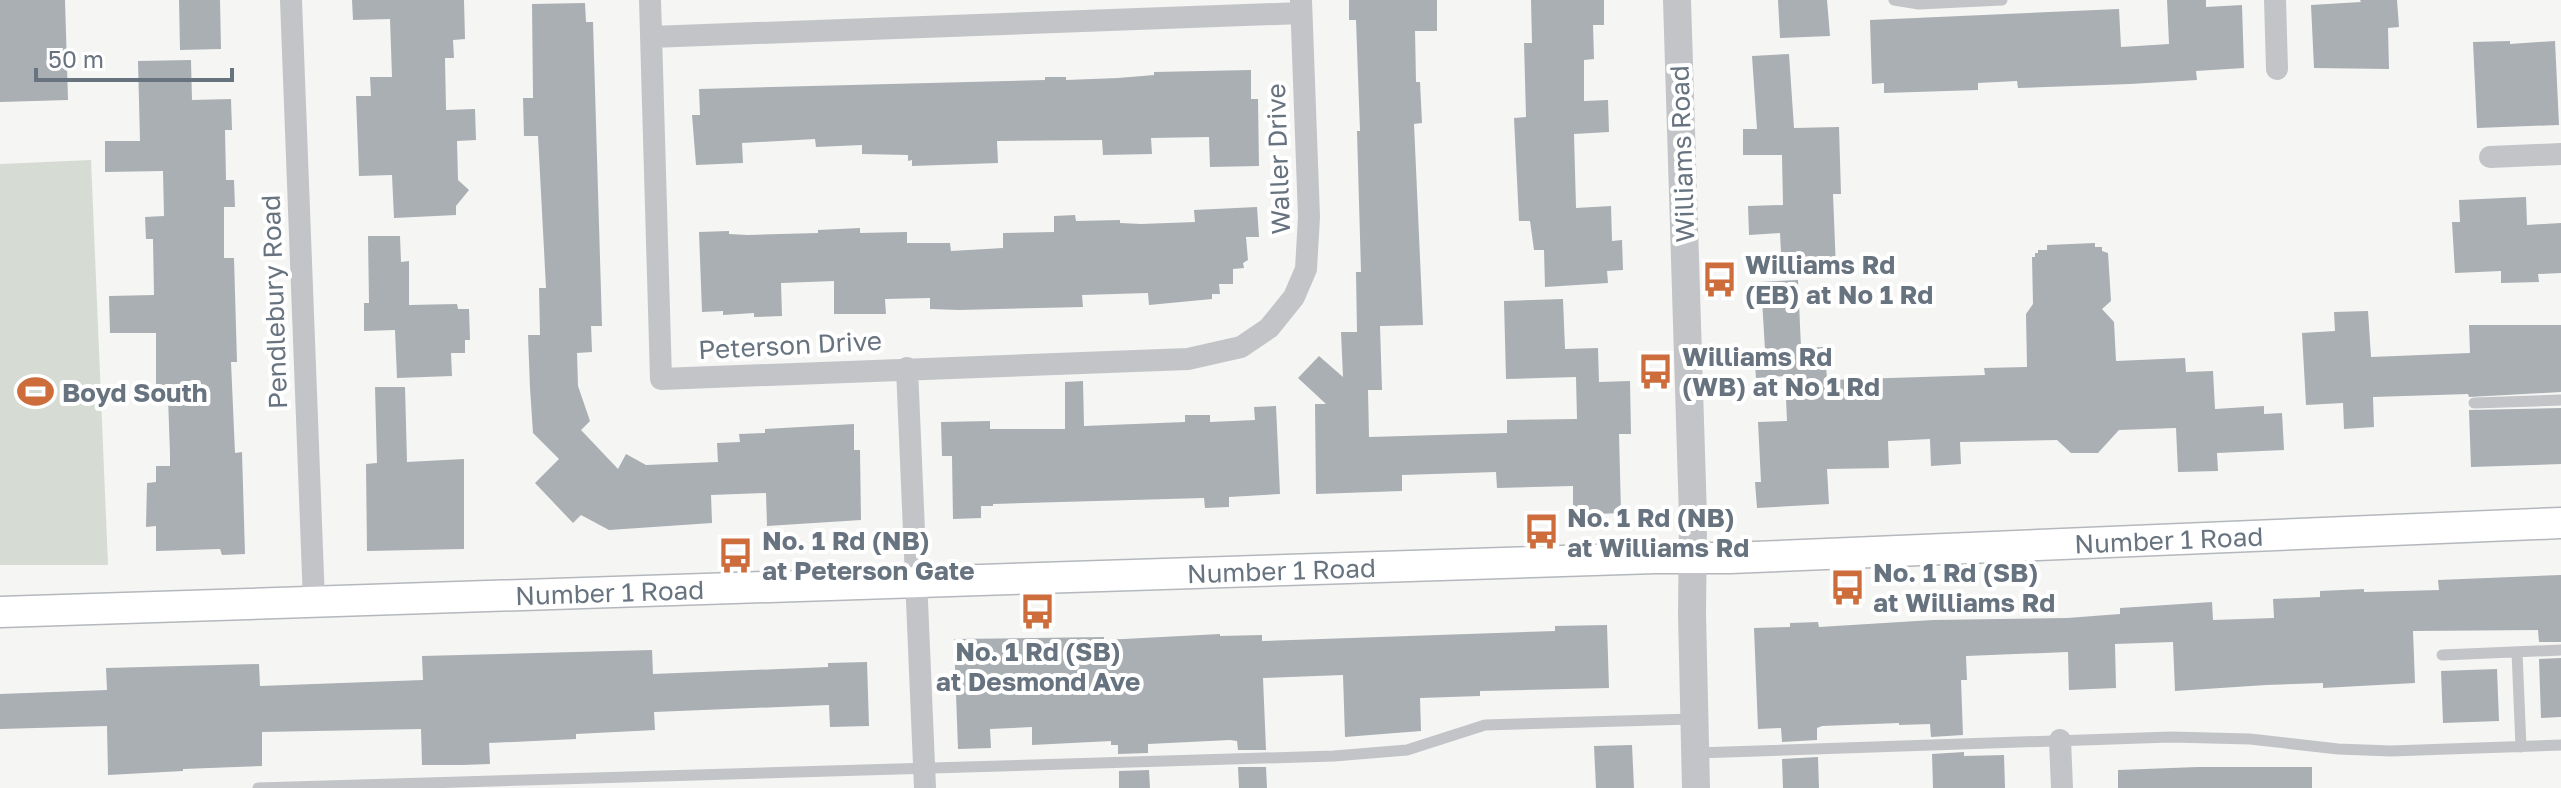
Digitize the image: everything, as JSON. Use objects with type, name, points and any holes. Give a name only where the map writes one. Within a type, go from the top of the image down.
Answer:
[{"type":"main road","name":"Number 1 Road","points":[[0,612],[1980,548],[2561,523]]},
{"type":"street","name":"Pendlebury Road","points":[[291,0],[314,602]]},
{"type":"street","name":"Peterson Drive","points":[[650,0],[661,379],[1199,357],[1241,347],[1269,328],[1286,311]]},
{"type":"street","name":"Williams Road","points":[[1677,0],[1693,518],[1696,788]]},
{"type":"street","points":[[2275,0],[2277,69]]},
{"type":"street","points":[[651,37],[1301,7]]},
{"type":"street","name":"Waller Drive","points":[[1286,311],[1301,286],[1309,248],[1301,7]]},
{"type":"street","points":[[2490,157],[2561,154]]},
{"type":"street","points":[[907,368],[924,778]]},
{"type":"street","points":[[2060,740],[2062,788]]},
{"type":"lane","points":[[1894,0],[1919,4],[2002,0]]},
{"type":"lane","points":[[2474,403],[2561,400]]},
{"type":"lane","points":[[2442,655],[2561,650]]},
{"type":"lane","points":[[2517,652],[2521,747]]},
{"type":"lane","points":[[258,788],[924,778],[1407,750],[1485,725],[1694,719]]},
{"type":"lane","points":[[1695,753],[2217,737],[2391,751],[2561,745]]},
{"type":"shaded area","points":[[91,160],[108,565],[0,565],[0,164]]},
{"type":"building","points":[[0,0],[65,0],[68,100],[0,102]]},
{"type":"building","points":[[179,0],[220,0],[221,49],[180,50]]},
{"type":"building","points":[[352,0],[464,0],[465,39],[453,40],[454,58],[445,58],[446,110],[475,109],[476,140],[457,141],[458,180],[469,190],[456,206],[456,215],[394,218],[392,175],[359,176],[356,96],[371,96],[370,77],[392,77],[390,19],[353,20]]},
{"type":"building","points":[[1349,0],[1437,0],[1437,31],[1415,31],[1416,82],[1420,82],[1422,123],[1414,124],[1423,325],[1380,326],[1382,390],[1368,390],[1369,437],[1507,433],[1507,420],[1577,419],[1576,377],[1506,379],[1504,301],[1563,299],[1565,349],[1598,348],[1599,382],[1630,381],[1631,434],[1619,434],[1621,513],[1573,515],[1573,486],[1497,488],[1496,472],[1402,475],[1402,491],[1316,494],[1315,404],[1326,404],[1298,378],[1319,356],[1343,377],[1341,332],[1357,332],[1356,272],[1361,272],[1357,131],[1360,131],[1356,20],[1349,20]]},
{"type":"building","points":[[1531,0],[1604,0],[1604,25],[1593,25],[1594,59],[1584,60],[1584,101],[1608,100],[1609,132],[1574,134],[1576,208],[1611,206],[1612,241],[1622,240],[1623,270],[1607,271],[1608,283],[1545,287],[1544,250],[1534,250],[1530,221],[1519,221],[1514,118],[1526,117],[1524,43],[1532,43]]},
{"type":"building","points":[[1778,0],[1827,0],[1830,36],[1780,38]]},
{"type":"building","points":[[2167,0],[2206,0],[2206,7],[2242,5],[2244,68],[2196,71],[2197,80],[2130,84],[2018,88],[2017,81],[1978,83],[1978,90],[1884,93],[1884,83],[1872,84],[1870,20],[2119,9],[2121,47],[2169,44]]},
{"type":"building","points":[[2397,0],[2399,27],[2388,28],[2389,69],[2314,68],[2311,5]]},
{"type":"building","points":[[585,3],[586,22],[593,22],[602,326],[591,326],[592,352],[577,353],[578,386],[590,421],[581,430],[618,469],[626,454],[646,465],[718,462],[717,443],[740,442],[739,434],[765,433],[765,429],[854,424],[854,450],[860,450],[861,520],[767,526],[766,493],[711,495],[712,523],[609,530],[581,515],[573,523],[535,483],[559,459],[533,433],[530,388],[528,335],[540,335],[539,288],[546,288],[538,136],[524,136],[523,98],[533,98],[532,4]]},
{"type":"building","points":[[2510,41],[2510,44],[2555,41],[2559,125],[2477,128],[2473,42]]},
{"type":"building","points":[[1789,54],[1794,128],[1839,127],[1841,194],[1833,194],[1836,269],[1782,271],[1780,233],[1749,235],[1748,206],[1783,205],[1782,155],[1743,155],[1743,129],[1757,129],[1752,56]]},
{"type":"building","points":[[191,60],[192,100],[231,99],[232,130],[225,130],[226,180],[234,180],[235,207],[224,207],[224,258],[234,258],[237,362],[231,362],[235,453],[242,452],[245,554],[222,555],[220,549],[156,551],[156,526],[146,527],[147,483],[156,482],[156,466],[170,466],[170,454],[168,397],[156,398],[156,333],[110,333],[109,296],[154,295],[153,239],[146,239],[145,217],[164,216],[163,171],[105,172],[105,141],[140,141],[138,61]]},
{"type":"building","points":[[1251,70],[1251,99],[1258,99],[1259,166],[1210,167],[1209,137],[1151,138],[1152,154],[1103,155],[1102,140],[997,141],[998,163],[912,166],[908,155],[862,154],[862,145],[816,147],[815,139],[742,143],[743,163],[696,165],[692,115],[700,115],[699,89],[1045,80],[1045,77],[1066,77],[1066,80],[1154,75],[1154,72]]},
{"type":"building","points":[[2526,197],[2527,225],[2561,223],[2561,273],[2538,274],[2539,282],[2501,283],[2501,271],[2455,273],[2452,222],[2460,222],[2459,200]]},
{"type":"building","points":[[1257,207],[1259,237],[1246,237],[1248,260],[1243,263],[1244,268],[1233,269],[1233,284],[1219,284],[1220,294],[1212,294],[1212,299],[1149,305],[1148,293],[1082,295],[1083,307],[959,310],[930,309],[930,298],[885,299],[886,314],[834,314],[834,281],[781,283],[782,316],[702,312],[699,232],[729,231],[729,234],[748,235],[860,228],[860,233],[907,232],[907,243],[950,243],[951,251],[1003,248],[1003,233],[1054,232],[1054,216],[1075,215],[1076,221],[1120,220],[1120,223],[1141,224],[1195,222],[1194,210]]},
{"type":"building","points":[[368,236],[400,236],[401,262],[409,261],[409,305],[457,304],[458,309],[469,309],[470,340],[465,340],[465,353],[451,353],[452,376],[397,378],[395,330],[364,331],[364,303],[369,303]]},
{"type":"building","points":[[2095,243],[2095,247],[2102,247],[2102,251],[2108,253],[2111,301],[2102,309],[2114,322],[2116,361],[2185,358],[2186,372],[2213,371],[2215,409],[2264,406],[2264,414],[2282,413],[2284,450],[2217,453],[2218,471],[2178,472],[2176,428],[2119,430],[2098,453],[2071,453],[2057,440],[1960,442],[1961,464],[1931,466],[1930,439],[1888,441],[1889,468],[1827,469],[1829,504],[1757,508],[1755,482],[1761,482],[1758,422],[1787,421],[1785,376],[1756,378],[1754,351],[1765,350],[1761,282],[1798,280],[1801,348],[1825,347],[1827,380],[1985,375],[1984,368],[2027,367],[2026,314],[2033,304],[2032,257],[2035,253],[2047,250],[2047,245]]},
{"type":"building","points":[[2368,311],[2371,357],[2470,353],[2469,325],[2561,325],[2561,392],[2469,397],[2468,394],[2373,397],[2374,427],[2344,429],[2343,403],[2306,405],[2302,333],[2335,331],[2334,312]]},
{"type":"building","points":[[1083,381],[1084,426],[1185,422],[1185,415],[1210,415],[1210,422],[1255,420],[1254,407],[1276,406],[1280,494],[1229,497],[1229,507],[1205,508],[1204,498],[993,504],[981,506],[981,518],[953,519],[952,456],[942,456],[941,422],[990,421],[990,429],[1065,429],[1065,382]]},
{"type":"building","points":[[375,387],[405,387],[407,462],[464,459],[464,549],[367,551],[366,464],[377,463]]},
{"type":"building","points":[[2561,408],[2561,464],[2471,467],[2469,410]]},
{"type":"building","points":[[2561,575],[2561,642],[2539,642],[2538,630],[2413,631],[2415,683],[2323,688],[2323,683],[2175,691],[2173,642],[2115,644],[2116,688],[2069,690],[2068,652],[1966,656],[1967,680],[1961,680],[1963,735],[1931,737],[1930,724],[1899,723],[1822,726],[1817,728],[1817,740],[1782,742],[1781,728],[1758,729],[1754,628],[1818,622],[1819,627],[1933,620],[2067,618],[2120,614],[2120,608],[2212,602],[2213,620],[2274,618],[2273,599],[2320,597],[2320,591],[2439,590],[2438,580]]},
{"type":"building","points":[[1607,625],[1609,688],[1480,691],[1480,696],[1420,698],[1421,731],[1345,737],[1343,675],[1263,678],[1266,750],[1238,750],[1237,741],[1230,740],[1148,744],[1148,753],[1118,754],[1118,745],[1111,745],[1111,741],[1032,745],[1032,727],[990,729],[991,748],[958,749],[954,639],[1104,637],[1104,640],[1220,634],[1262,635],[1262,641],[1555,631],[1555,626]]},
{"type":"building","points":[[652,650],[653,674],[828,667],[828,663],[867,662],[869,726],[830,727],[829,705],[654,712],[655,730],[576,734],[576,739],[489,743],[490,764],[462,765],[422,765],[421,729],[262,732],[262,766],[108,775],[107,726],[0,729],[0,694],[107,690],[106,668],[259,664],[260,686],[423,680],[422,656]]},
{"type":"building","points":[[2561,658],[2561,717],[2541,718],[2539,659]]},
{"type":"building","points":[[2497,669],[2499,721],[2443,723],[2441,671]]},
{"type":"building","points":[[1632,745],[1634,788],[1596,788],[1594,746]]},
{"type":"building","points":[[1964,752],[1964,756],[2004,755],[2005,788],[1933,788],[1932,754]]},
{"type":"building","points":[[1818,757],[1819,788],[1783,788],[1782,759]]},
{"type":"building","points":[[1238,767],[1266,767],[1267,788],[1239,788]]},
{"type":"building","points":[[2312,767],[2312,788],[2118,788],[2118,770]]},
{"type":"building","points":[[1149,770],[1150,788],[1119,788],[1119,771]]},
{"type":"place","name":"Williams Rd (EB) at No 1 Rd","points":[[1719,279]]},
{"type":"place","name":"Williams Rd (WB) at No 1 Rd","points":[[1656,371]]},
{"type":"place","name":"Boyd South","points":[[36,392]]},
{"type":"place","name":"No. 1 Rd (NB) at Williams Rd","points":[[1541,532]]},
{"type":"place","name":"No. 1 Rd (NB) at Peterson Gate","points":[[736,555]]},
{"type":"place","name":"No. 1 Rd (SB) at Williams Rd","points":[[1847,587]]},
{"type":"place","name":"No. 1 Rd (SB) at Desmond Ave","points":[[1038,612]]}]
